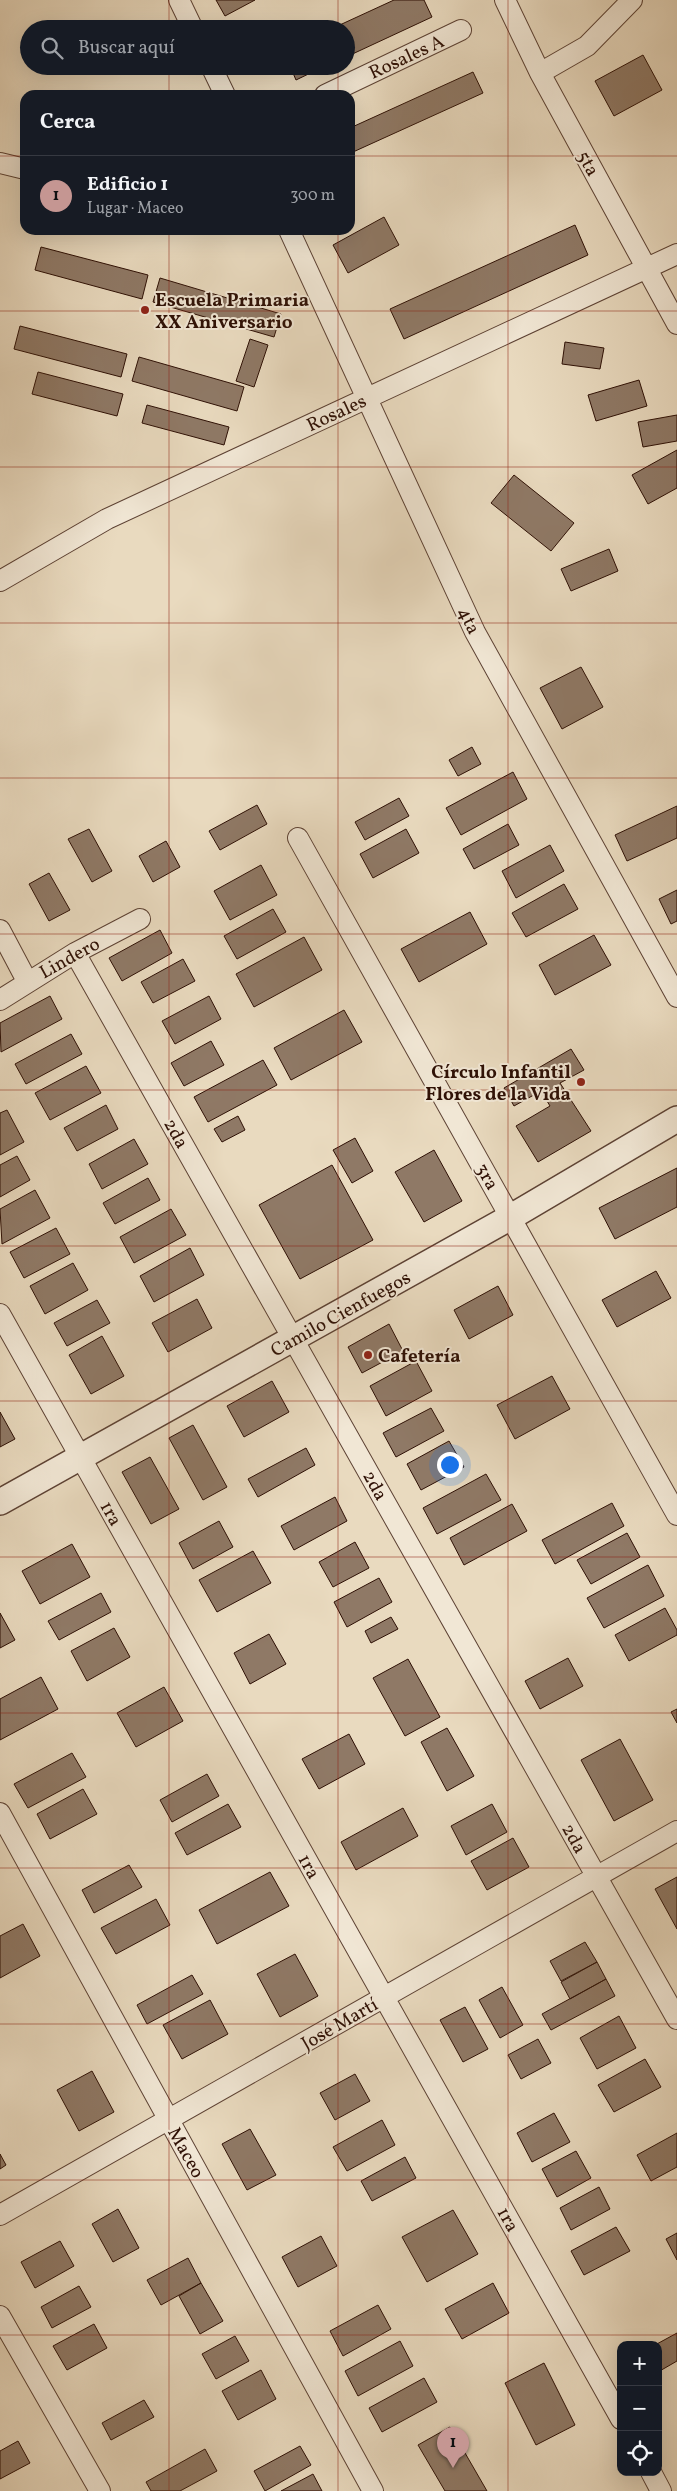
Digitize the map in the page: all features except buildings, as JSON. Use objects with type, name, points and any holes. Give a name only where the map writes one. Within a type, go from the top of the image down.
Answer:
[{"type":"street","points":[[179,0],[189,20]]},
{"type":"street","name":"5ta","points":[[505,0],[540,73],[677,324]]},
{"type":"street","points":[[540,73],[587,46],[632,0]]},
{"type":"street","name":"Rosales A","points":[[335,90],[461,30]]},
{"type":"street","points":[[215,75],[223,90]]},
{"type":"street","points":[[0,163],[20,168]]},
{"type":"street","name":"4ta","points":[[291,235],[475,632],[677,997]]},
{"type":"street","name":"Rosales","points":[[0,581],[107,519],[677,254]]},
{"type":"street","name":"3ra","points":[[298,838],[677,1515]]},
{"type":"street","name":"Lindero","points":[[0,1000],[75,952],[140,919]]},
{"type":"street","points":[[0,930],[28,981]]},
{"type":"street","name":"2da","points":[[75,952],[677,2018]]},
{"type":"street","name":"Camilo Cienfuegos","points":[[0,1502],[511,1217],[677,1119]]},
{"type":"street","name":"1ra","points":[[0,1314],[617,2411]]},
{"type":"street","name":"Maceo","points":[[0,1813],[373,2491]]},
{"type":"street","name":"José Martí","points":[[0,2215],[677,1831]]},
{"type":"street","points":[[0,2316],[100,2491]]},
{"type":"street","points":[[653,2476],[662,2491]]},
{"type":"place","name":"Escuela Primaria XX Aniversario","points":[[145,310]]},
{"type":"place","name":"Círculo Infantil Flores de la Vida","points":[[581,1082]]},
{"type":"place","name":"Cafetería","points":[[368,1355]]},
{"type":"place","name":"Edificio 1","points":[[453,2468]]}]
